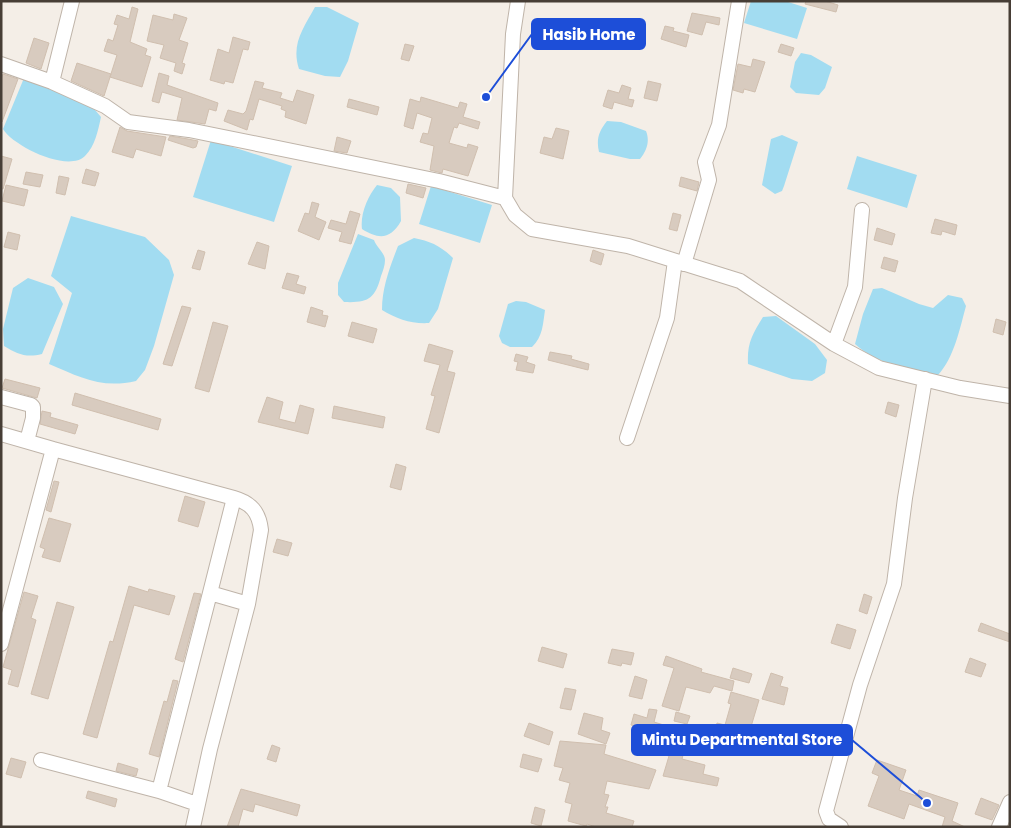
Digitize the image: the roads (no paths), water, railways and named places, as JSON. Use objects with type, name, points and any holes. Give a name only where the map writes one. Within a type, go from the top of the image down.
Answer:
[{"type":"street","points":[[52,82],[72,1]]},
{"type":"street","points":[[518,1],[513,34],[504,198],[515,215],[532,229],[628,246],[740,282],[834,344],[879,368],[1010,396]]},
{"type":"street","points":[[627,438],[667,318],[679,263],[710,180],[705,162],[720,126],[739,1]]},
{"type":"street","points":[[1,64],[52,82],[112,110],[116,115],[128,122],[189,130],[439,181],[504,198]]},
{"type":"street","points":[[834,344],[855,287],[862,210]]},
{"type":"street","points":[[841,827],[829,819],[826,811],[860,685],[894,584],[924,379]]},
{"type":"street","points":[[1,397],[33,407],[33,418],[27,441]]},
{"type":"street","points":[[1,434],[234,498],[246,502],[260,519],[261,530],[248,604],[196,804],[193,827]]},
{"type":"street","points":[[1,644],[53,449]]},
{"type":"street","points":[[159,791],[234,498]]},
{"type":"street","points":[[210,594],[248,604]]},
{"type":"street","points":[[41,760],[159,791],[196,804]]},
{"type":"street","points":[[999,827],[1010,802]]},
{"type":"water","points":[[751,1],[785,1],[807,8],[797,39],[744,23]]},
{"type":"water","points":[[315,7],[327,7],[359,23],[348,61],[340,77],[325,76],[299,69],[296,52],[297,44]]},
{"type":"water","points":[[801,53],[811,55],[832,67],[825,88],[819,95],[796,93],[790,87],[795,62]]},
{"type":"water","points":[[24,78],[90,104],[101,117],[94,143],[85,156],[77,160],[66,161],[41,155],[18,143],[3,129]]},
{"type":"water","points":[[607,121],[621,122],[646,131],[647,145],[640,159],[630,159],[599,152],[599,135]]},
{"type":"water","points":[[782,135],[798,142],[782,191],[775,194],[762,185],[771,139]]},
{"type":"water","points":[[211,140],[292,166],[274,222],[193,197]]},
{"type":"water","points":[[857,156],[917,175],[907,208],[847,189]]},
{"type":"water","points":[[377,185],[391,188],[400,197],[401,221],[393,231],[384,236],[374,235],[362,229],[362,217],[365,206]]},
{"type":"water","points":[[431,186],[492,205],[480,243],[419,224]]},
{"type":"water","points":[[71,216],[145,237],[169,260],[174,275],[154,346],[145,370],[136,381],[112,384],[101,383],[49,364],[72,293],[51,276]]},
{"type":"water","points":[[358,234],[374,240],[385,257],[384,266],[379,284],[373,295],[359,302],[344,302],[338,295],[338,283]]},
{"type":"water","points":[[414,238],[435,245],[453,258],[438,309],[429,323],[416,323],[404,320],[382,310],[389,269],[398,246]]},
{"type":"water","points":[[28,278],[54,287],[63,304],[42,354],[31,356],[18,353],[4,346],[3,329],[13,288]]},
{"type":"water","points":[[882,288],[933,308],[948,295],[962,298],[966,306],[959,333],[944,368],[938,375],[894,366],[863,351],[855,344],[863,314],[873,289]]},
{"type":"water","points":[[516,301],[526,302],[545,310],[540,334],[532,347],[510,347],[502,343],[499,336],[508,304]]},
{"type":"water","points":[[776,316],[815,344],[827,360],[825,373],[812,381],[792,379],[748,364],[749,345],[759,323],[763,317]]},
{"type":"place","name":"Hasib Home","points":[[486,97]]},
{"type":"place","name":"Mintu Departmental Store","points":[[927,803]]}]
